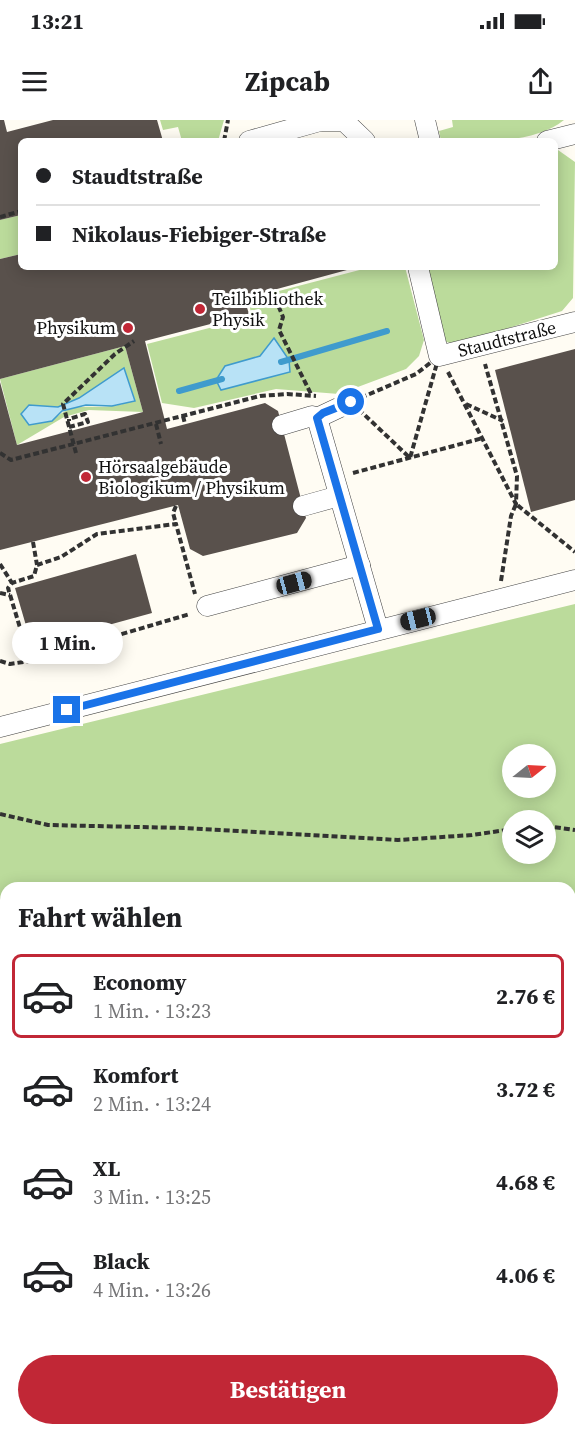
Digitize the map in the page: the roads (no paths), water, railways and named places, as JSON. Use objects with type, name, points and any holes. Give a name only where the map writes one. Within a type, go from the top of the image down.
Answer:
[{"type":"street","points":[[425,120],[429,138]]},
{"type":"street","points":[[260,138],[320,121],[344,122],[362,138]]},
{"type":"street","points":[[558,138],[575,134]]},
{"type":"street","name":"Staudtstraße","points":[[419,270],[439,356],[575,322]]},
{"type":"street","points":[[317,418],[323,413],[349,403]]},
{"type":"street","points":[[282,425],[312,416],[317,418]]},
{"type":"street","points":[[317,418],[378,629]]},
{"type":"street","points":[[303,506],[337,487]]},
{"type":"street","points":[[201,609],[360,566]]},
{"type":"street","points":[[0,727],[575,580]]},
{"type":"water","points":[[274,338],[289,360],[290,372],[221,390],[216,380],[225,366],[260,356]]},
{"type":"water","points":[[124,368],[135,401],[112,406],[86,405],[62,411],[52,421],[29,425],[21,414],[29,405],[58,407],[79,398]]},
{"type":"waterway","points":[[281,362],[387,331]]},
{"type":"waterway","points":[[179,391],[222,379]]},
{"type":"place","name":"Teilbibliothek Physik","points":[[200,309]]},
{"type":"place","name":"Physikum","points":[[128,328]]},
{"type":"place","name":"Hörsaalgebäude Biologikum / Physikum","points":[[86,477]]}]
